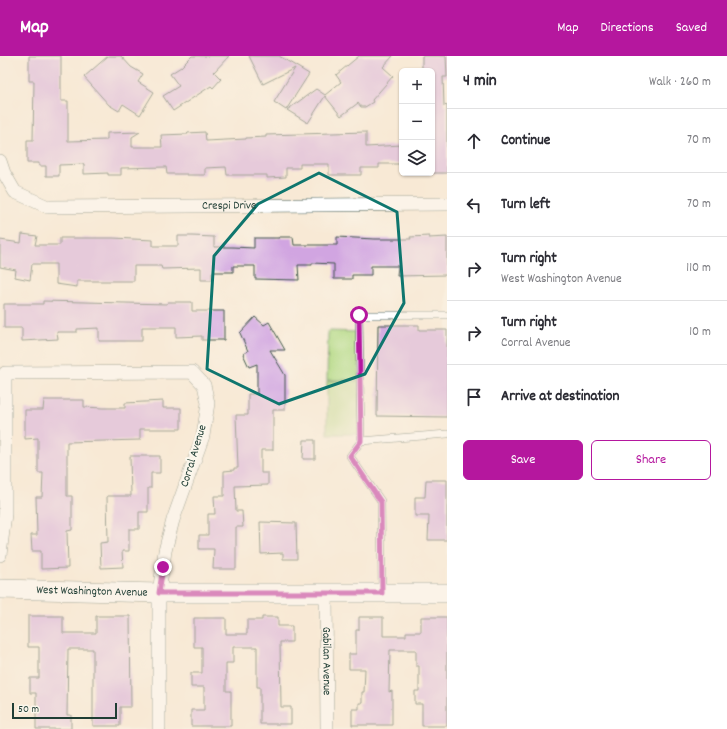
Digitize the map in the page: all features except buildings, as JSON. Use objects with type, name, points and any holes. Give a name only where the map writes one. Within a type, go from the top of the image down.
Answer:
[{"type":"street","name":"Crespi Drive","points":[[0,161],[4,173],[15,192],[48,207],[447,204]]},
{"type":"street","name":"Corral Avenue","points":[[0,555],[5,514],[5,373],[192,372],[204,385],[208,403],[203,436],[170,532],[165,551],[159,593],[159,729]]},
{"type":"street","name":"West Washington Avenue","points":[[0,589],[159,593],[447,593]]},
{"type":"street","name":"Gabilan Avenue","points":[[326,594],[326,729]]},
{"type":"lane","points":[[382,593],[381,502],[350,456],[361,441],[359,315],[447,316]]},
{"type":"lane","points":[[361,441],[447,434]]},
{"type":"highlighted area","points":[[319,173],[397,212],[404,303],[365,374],[279,404],[207,369],[214,256],[258,204]]},
{"type":"green space","points":[[328,331],[359,332],[359,380],[327,380]]},
{"type":"green space","points":[[327,381],[359,381],[359,434],[327,434]]},
{"type":"route","points":[[163,567],[159,593],[382,593],[381,502],[350,456],[361,441],[359,315]]}]
